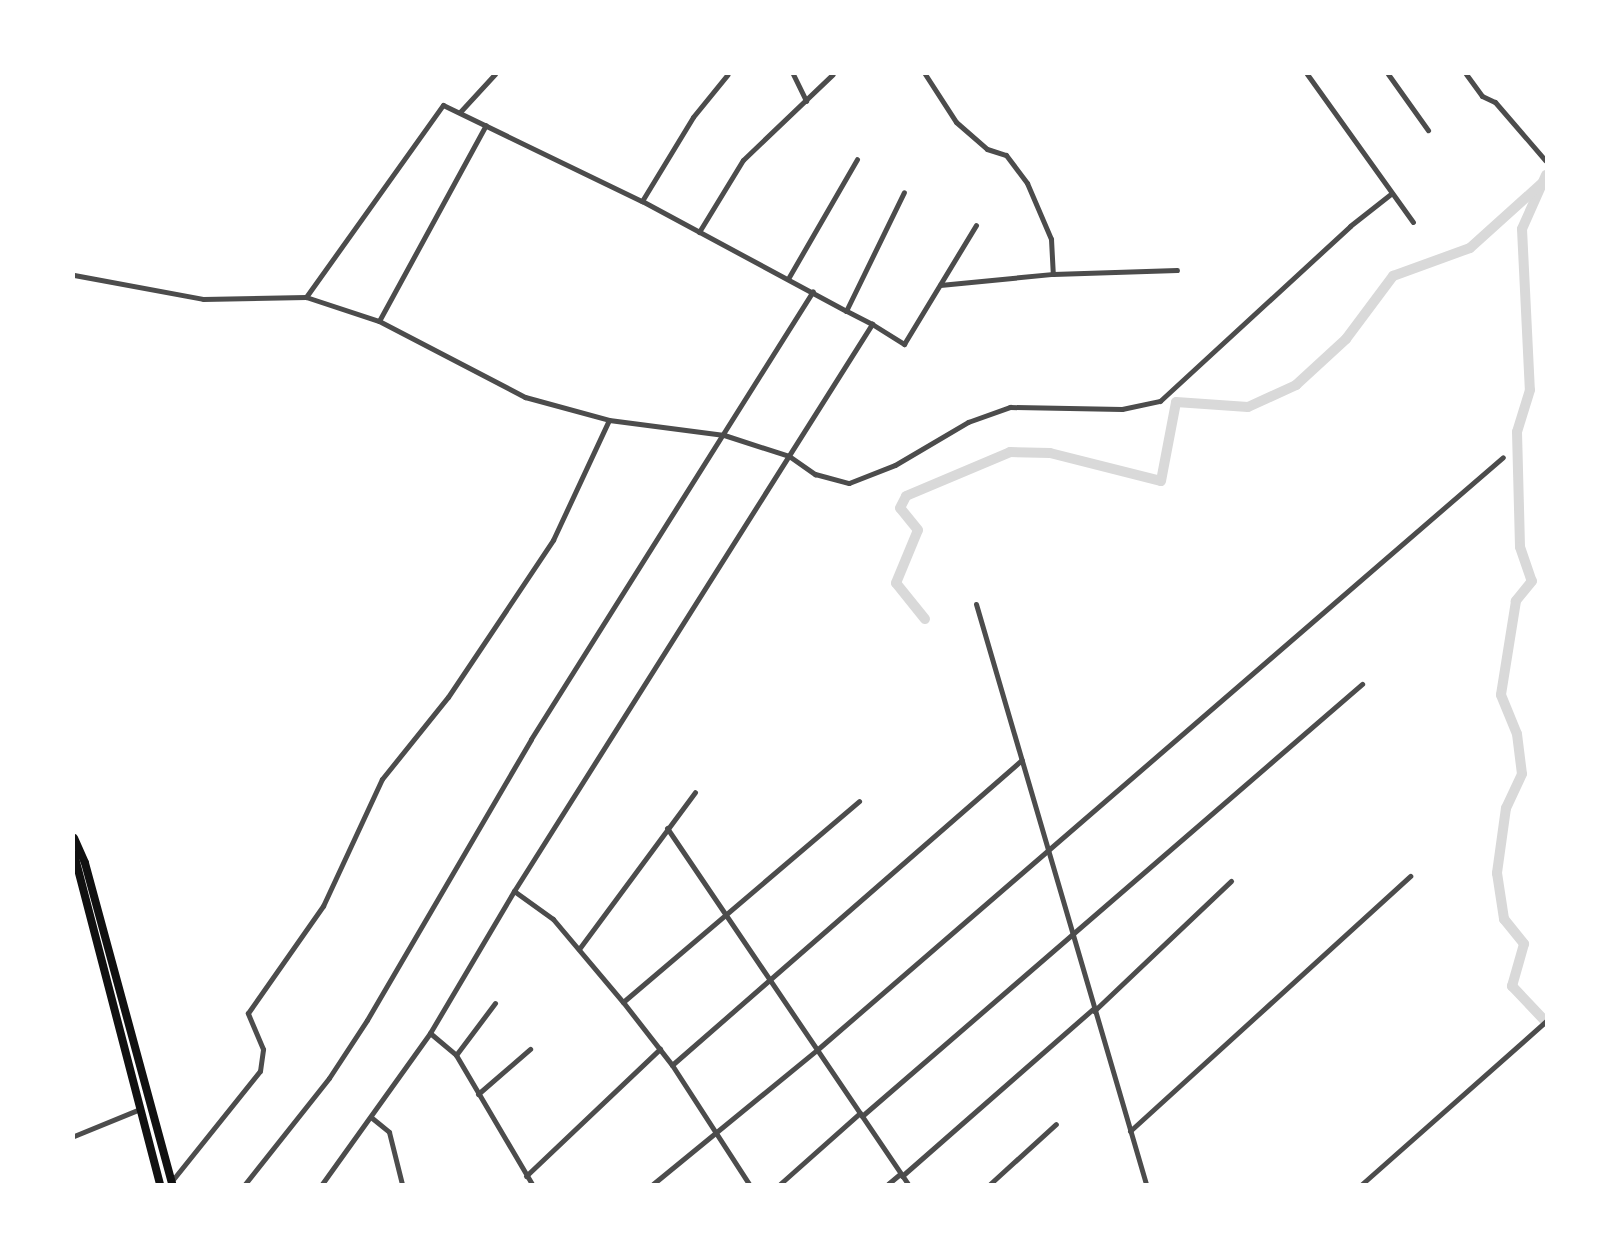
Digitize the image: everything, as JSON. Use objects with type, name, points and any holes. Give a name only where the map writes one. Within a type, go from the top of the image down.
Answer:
[{"type":"highway","points":[[74,838],[85,863],[171,1183]]},
{"type":"highway","points":[[74,854],[160,1185]]},
{"type":"street","points":[[460,112],[495,74]]},
{"type":"street","points":[[642,201],[693,117],[728,74]]},
{"type":"street","points":[[793,74],[806,101]]},
{"type":"street","points":[[699,232],[743,160],[833,74]]},
{"type":"street","points":[[925,74],[956,122],[987,149],[1006,155],[1027,183],[1051,239],[1053,274]]},
{"type":"street","points":[[1307,74],[1413,222]]},
{"type":"street","points":[[1388,74],[1428,130]]},
{"type":"street","points":[[1466,74],[1482,96],[1495,103],[1545,160]]},
{"type":"street","points":[[306,297],[439,108],[448,105],[789,277],[904,344],[976,225]]},
{"type":"street","points":[[379,321],[486,125]]},
{"type":"street","points":[[789,277],[857,159]]},
{"type":"street","points":[[846,311],[904,192]]},
{"type":"street","points":[[74,275],[203,299],[306,297],[379,321],[525,397],[609,420],[724,435],[789,456],[815,474],[849,483],[895,465],[968,422],[1010,407],[1122,409],[1160,401],[1391,193]]},
{"type":"street","points":[[940,285],[1053,274],[1177,270]]},
{"type":"street","points":[[245,1185],[329,1078],[367,1020],[531,739],[813,291]]},
{"type":"street","points":[[322,1185],[430,1033],[514,891],[872,324]]},
{"type":"street","points":[[171,1183],[260,1071],[263,1049],[248,1013],[323,906],[382,779],[448,697],[553,540],[609,420]]},
{"type":"street","points":[[653,1185],[818,1049],[1503,457]]},
{"type":"street","points":[[976,604],[1143,1183]]},
{"type":"street","points":[[780,1185],[1362,684]]},
{"type":"street","points":[[671,1065],[1022,760]]},
{"type":"street","points":[[579,949],[695,792]]},
{"type":"street","points":[[623,1002],[723,913],[859,801]]},
{"type":"street","points":[[667,828],[908,1185]]},
{"type":"street","points":[[1130,1131],[1410,876]]},
{"type":"street","points":[[888,1185],[1094,1010],[1231,881]]},
{"type":"street","points":[[514,891],[553,919],[623,1002],[660,1049],[749,1185]]},
{"type":"street","points":[[456,1055],[495,1003]]},
{"type":"street","points":[[1362,1185],[1546,1021]]},
{"type":"street","points":[[430,1033],[456,1055],[531,1185]]},
{"type":"street","points":[[478,1094],[530,1049]]},
{"type":"street","points":[[526,1176],[660,1049]]},
{"type":"street","points":[[74,1136],[140,1110]]},
{"type":"street","points":[[372,1118],[388,1132],[402,1185]]},
{"type":"street","points":[[990,1185],[1056,1124]]},
{"type":"waterway","points":[[1546,175],[1522,229],[1530,390],[1517,432],[1520,547],[1532,581],[1516,601],[1501,695],[1517,734],[1522,774],[1506,808],[1497,873],[1504,919],[1524,944],[1512,986],[1546,1022]]},
{"type":"waterway","points":[[925,619],[896,583],[918,530],[900,508],[906,496],[1010,452],[1050,453],[1161,481],[1176,402],[1248,407],[1296,385],[1346,339],[1393,276],[1470,248],[1541,184]]}]
